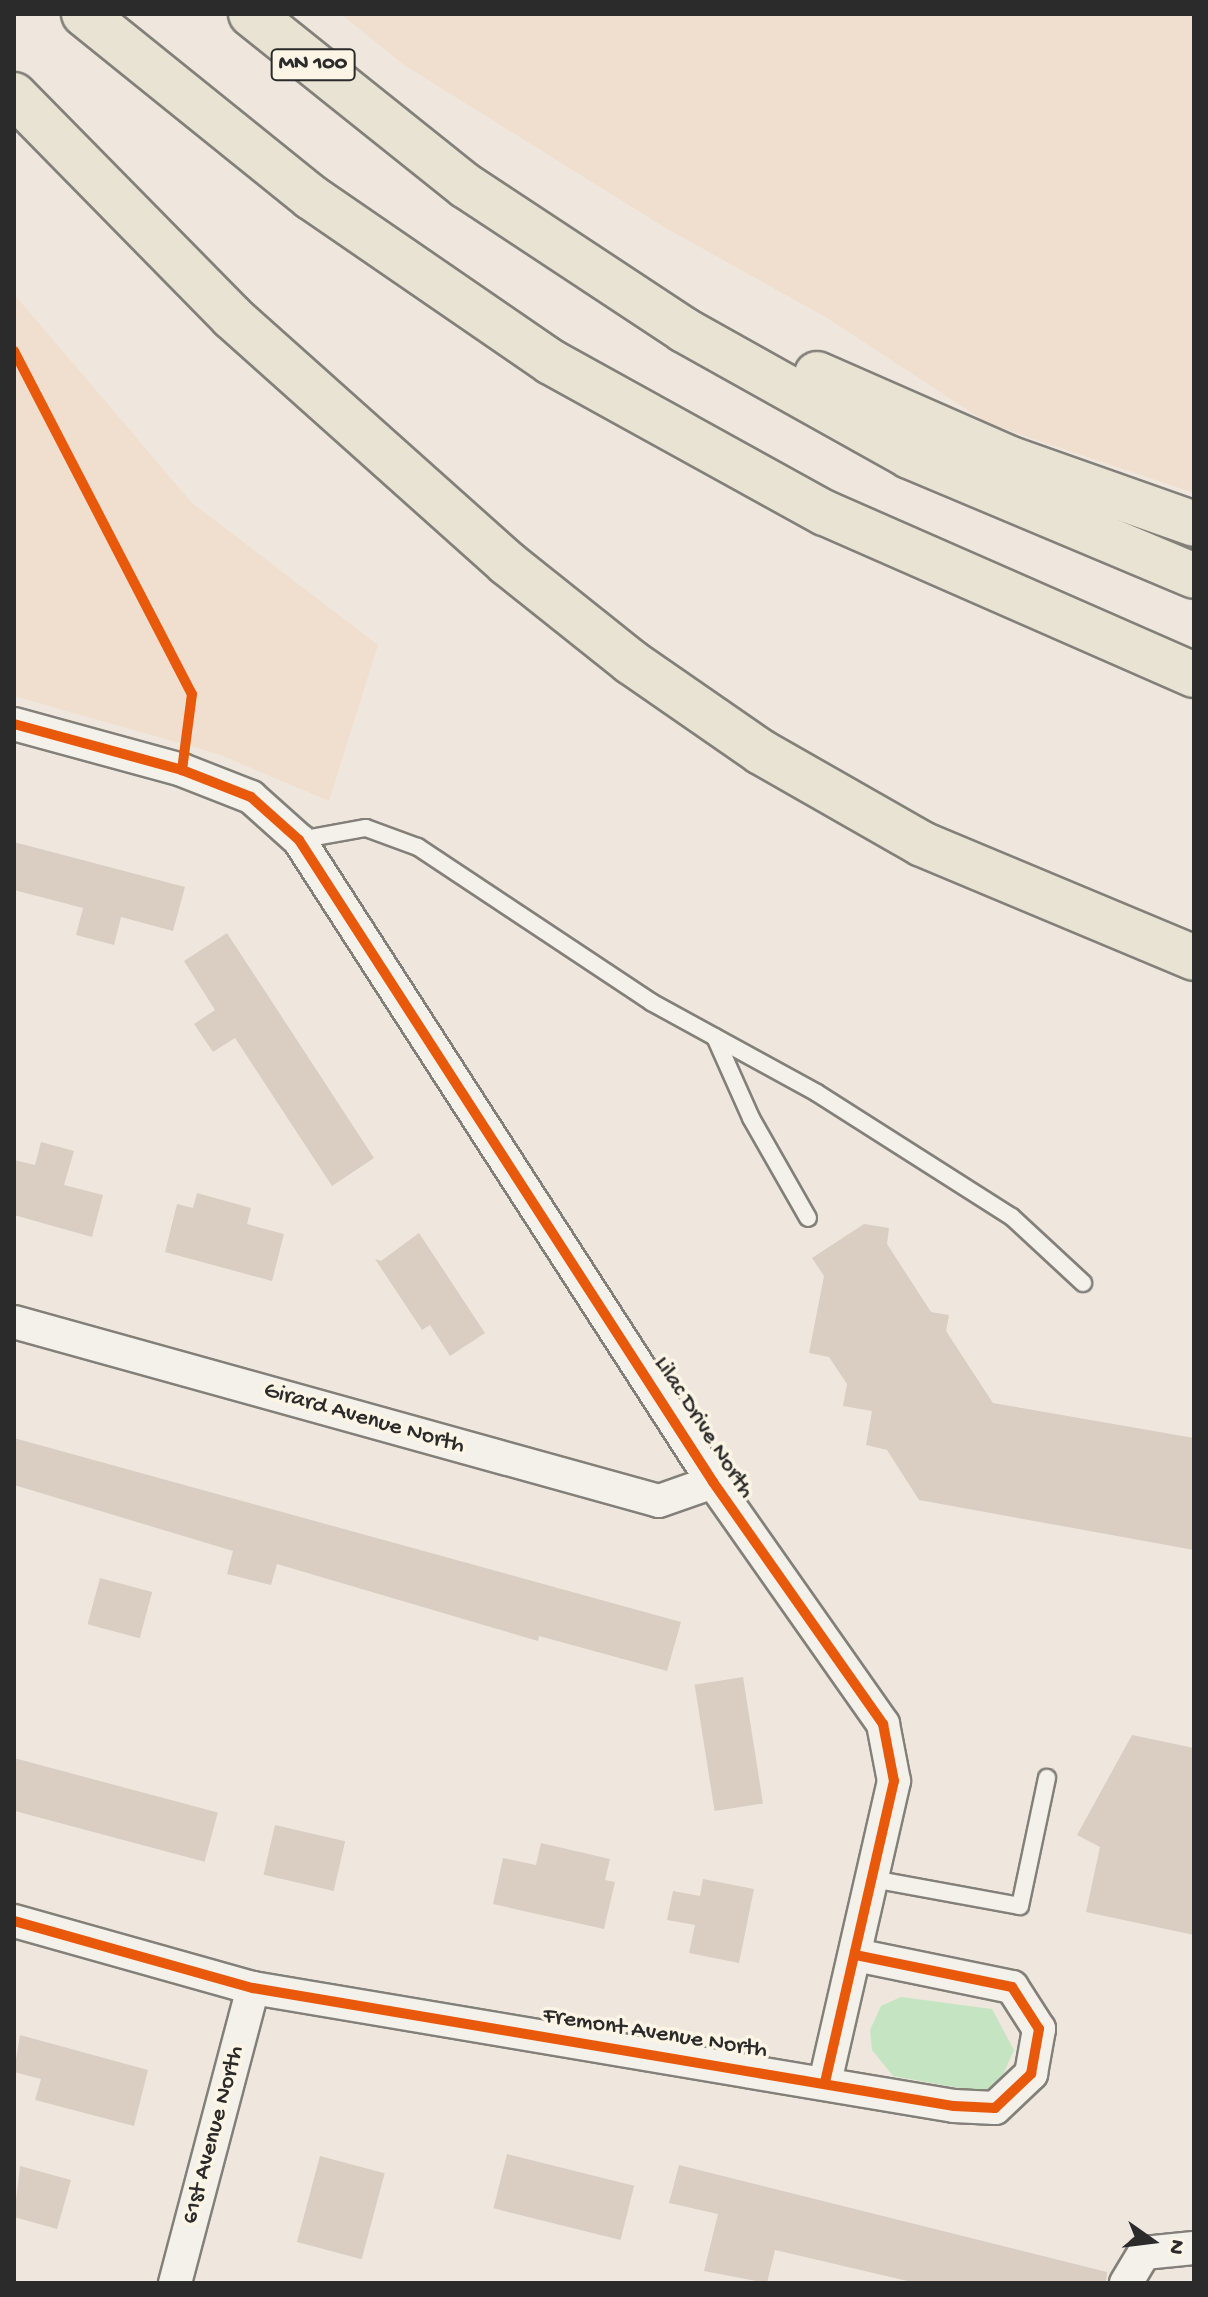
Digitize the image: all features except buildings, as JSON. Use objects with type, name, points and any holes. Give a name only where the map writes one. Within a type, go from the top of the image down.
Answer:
[{"type":"highway","points":[[84,14],[311,197],[551,362],[825,513],[1194,675]]},
{"type":"highway","name":"MN 100","points":[[251,14],[375,116]]},
{"type":"highway","points":[[14,95],[232,317],[483,543],[631,662],[761,752],[922,844],[1194,958]]},
{"type":"highway","points":[[375,116],[643,285],[777,354],[927,426],[1194,524]]},
{"type":"highway","points":[[375,116],[604,280],[808,401],[974,487],[1194,576]]},
{"type":"street","name":"Lilac Drive North","points":[[14,724],[182,770],[251,797],[299,840],[713,1482],[883,1724],[894,1781],[825,2082]]},
{"type":"street","name":"Girard Avenue North","points":[[14,1322],[659,1501],[713,1482]]},
{"type":"street","name":"Fremont Avenue North","points":[[14,1921],[253,1988],[995,2108],[1031,2074],[1039,2029],[1012,1987],[856,1955]]},
{"type":"street","name":"61st Avenue North","points":[[175,2283],[253,1988]]},
{"type":"street","points":[[1126,2283],[1144,2253],[1194,2248]]},
{"type":"lane","points":[[299,840],[366,828],[418,847],[651,1002],[817,1093],[1012,1217],[1083,1283]]},
{"type":"lane","points":[[715,1037],[751,1118],[808,1218]]},
{"type":"lane","points":[[873,1879],[1020,1906],[1047,1778]]},
{"type":"shaded area","points":[[341,14],[1194,14],[1194,493],[989,424],[827,318],[664,227],[404,65]]},
{"type":"shaded area","points":[[14,294],[192,503],[378,645],[329,801],[218,754],[14,696]]},
{"type":"green space","points":[[901,1997],[992,2009],[1014,2050],[1000,2082],[987,2093],[893,2076],[872,2050],[870,2030],[881,2006]]},
{"type":"cycle path","points":[[14,351],[192,694],[182,770]]},
{"type":"cycle path","points":[[14,724],[182,770],[251,797],[299,840],[713,1482],[883,1724],[894,1781],[825,2082]]},
{"type":"cycle path","points":[[14,1921],[253,1988],[954,2106],[995,2108],[1031,2074],[1039,2029],[1012,1987],[856,1955]]}]
